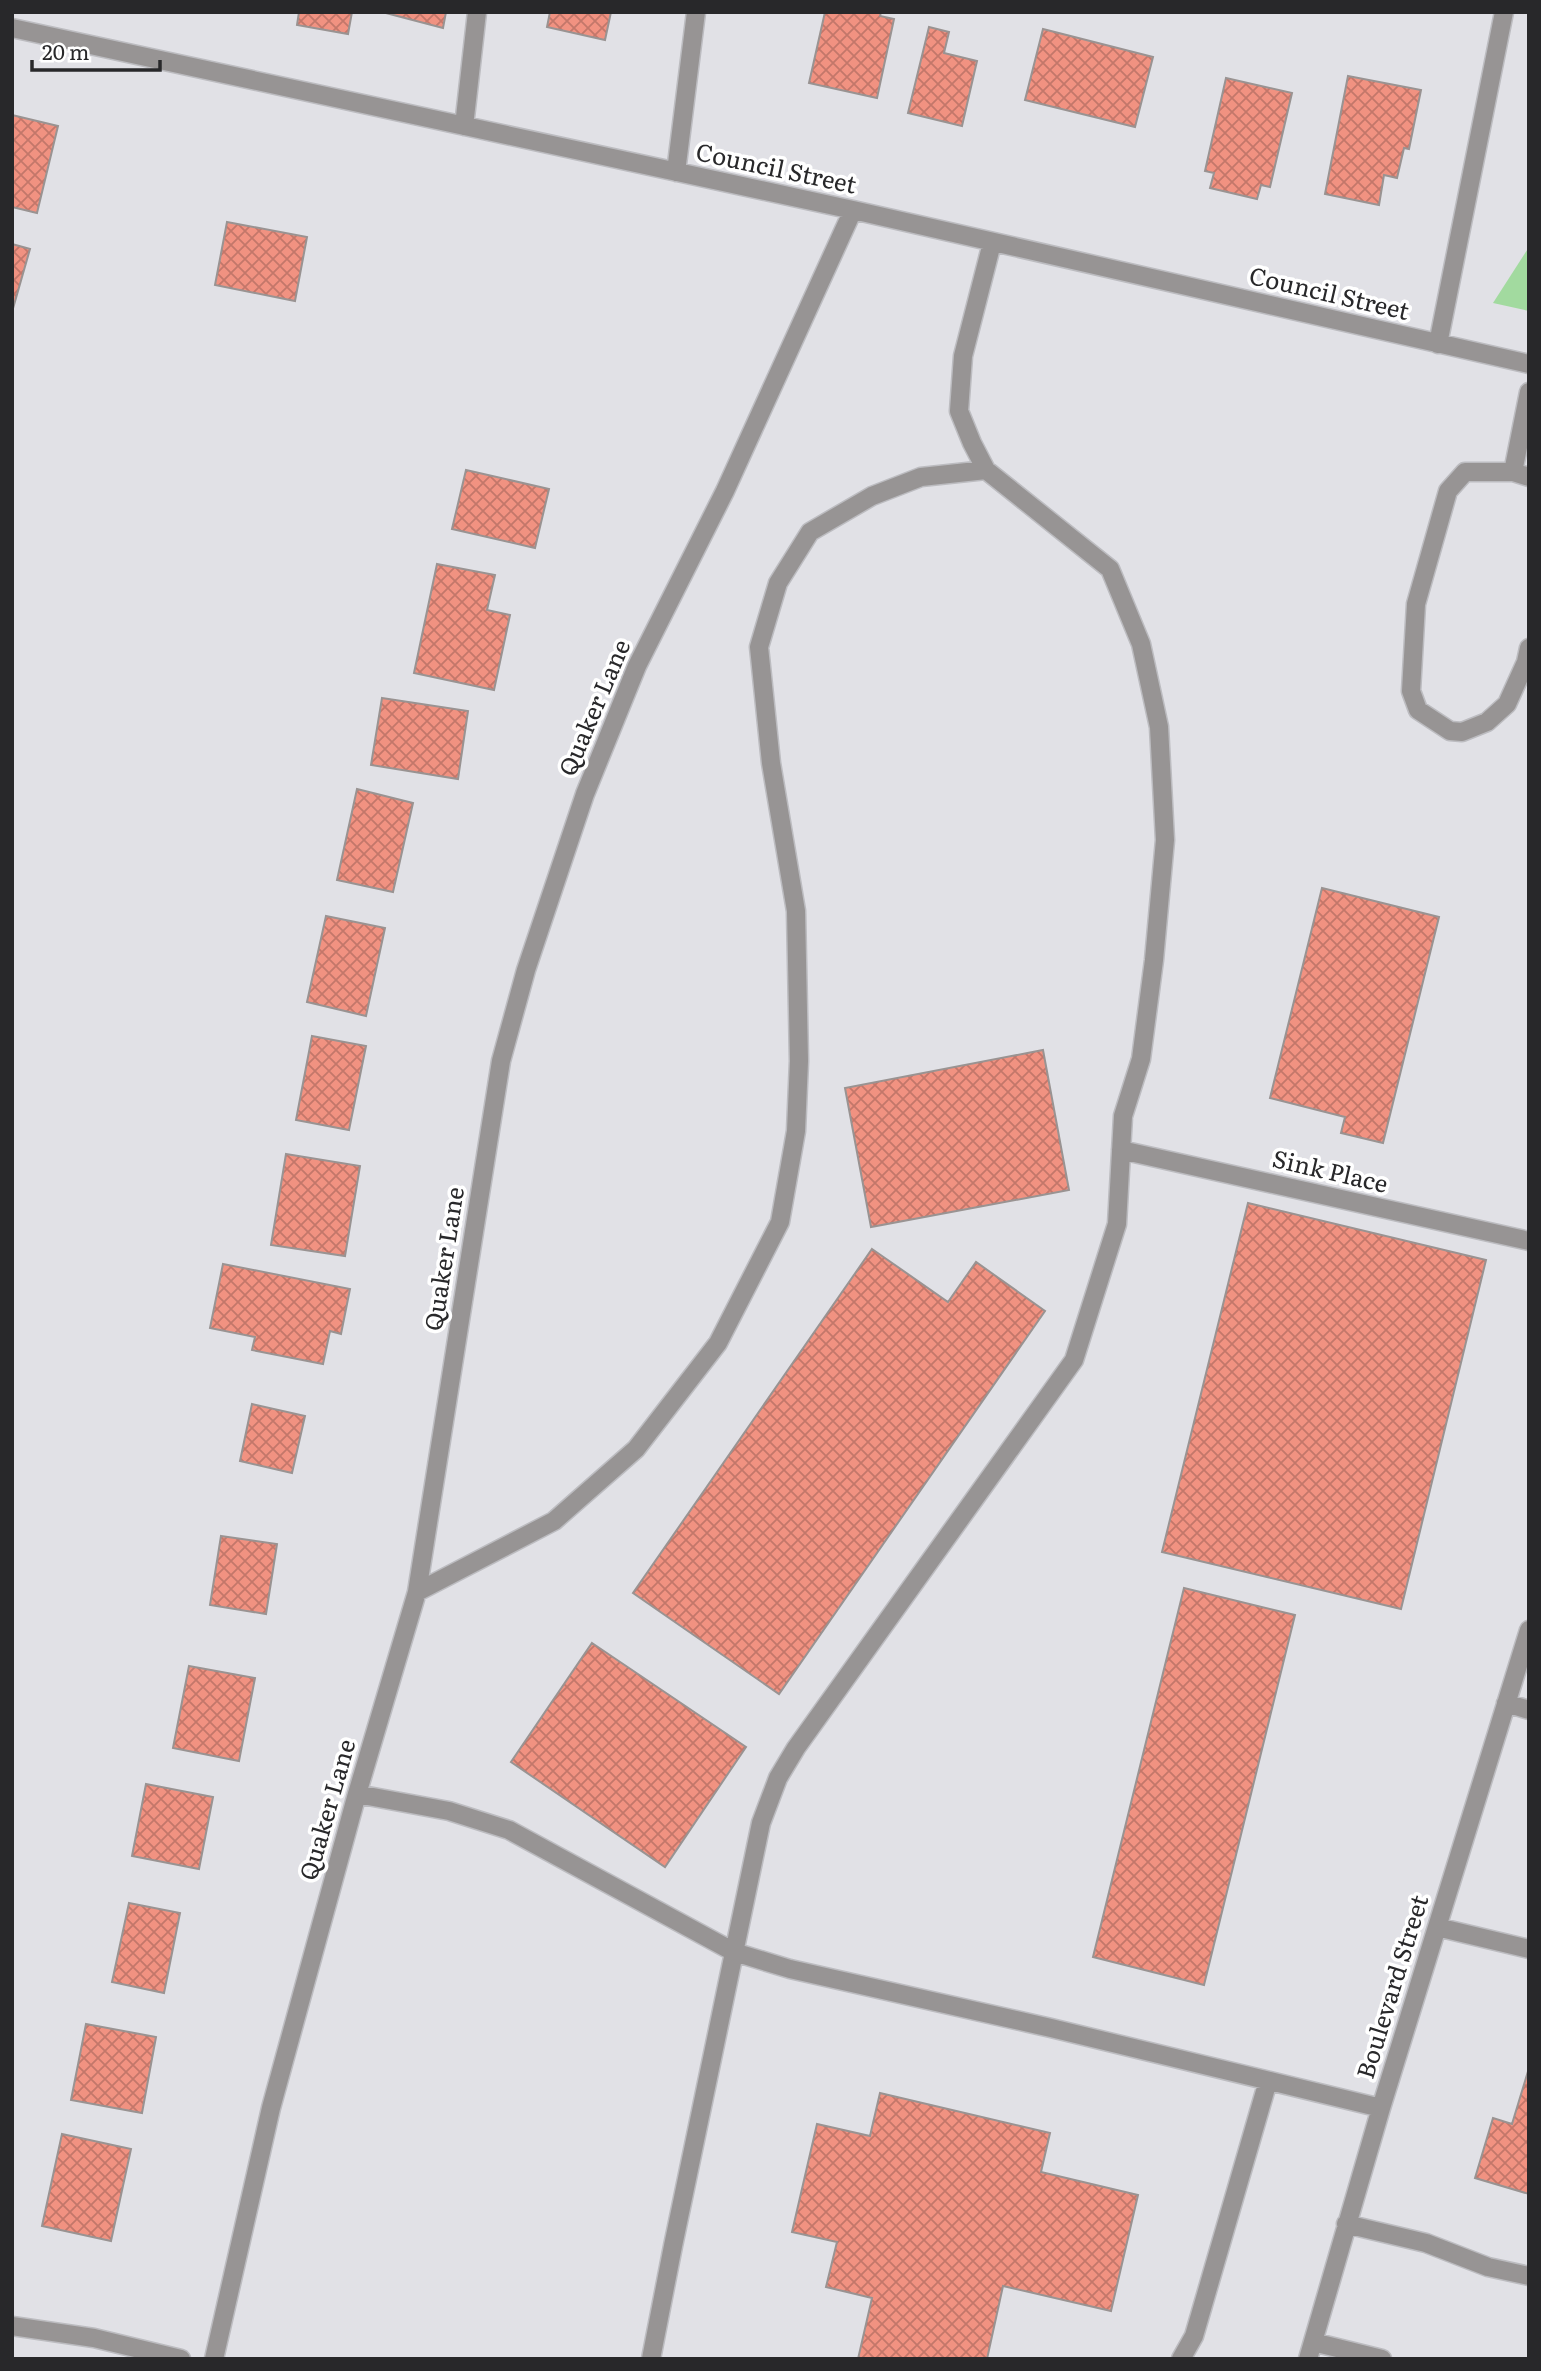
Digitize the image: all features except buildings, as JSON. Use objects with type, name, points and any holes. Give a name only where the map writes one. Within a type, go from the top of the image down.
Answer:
[{"type":"street","points":[[464,126],[477,12]]},
{"type":"street","points":[[676,172],[696,12]]},
{"type":"street","points":[[1437,344],[1504,12]]},
{"type":"street","name":"Council Street","points":[[12,28],[853,210],[1529,364]]},
{"type":"street","name":"Quaker Lane","points":[[214,2359],[271,2108],[357,1794],[417,1592],[501,1061],[526,970],[585,794],[637,666],[725,491],[853,210]]},
{"type":"street","points":[[651,2359],[761,1823],[778,1778],[923,1567],[1074,1360],[1117,1224],[1123,1116],[1141,1059],[1154,960],[1165,840],[1159,727],[1142,644],[1110,569],[986,470],[959,411],[963,356],[992,243]]},
{"type":"street","points":[[1529,392],[1521,475],[1465,472],[1448,491],[1416,604],[1411,691],[1418,710],[1450,731],[1462,732],[1487,722],[1507,704],[1526,662],[1529,648]]},
{"type":"street","points":[[417,1592],[554,1521],[636,1449],[718,1343],[780,1222],[796,1131],[799,1048],[796,911],[771,763],[759,647],[778,583],[810,532],[872,496],[921,477],[986,470]]},
{"type":"street","name":"Sink Place","points":[[1121,1150],[1529,1241]]},
{"type":"street","name":"Boulevard Street","points":[[1310,2350],[1381,2108],[1529,1630]]},
{"type":"street","points":[[1506,1703],[1529,1710]]},
{"type":"street","points":[[357,1794],[449,1811],[509,1830],[734,1952],[790,1969],[1051,2028],[1381,2108]]},
{"type":"street","points":[[1437,1927],[1529,1949]]},
{"type":"street","points":[[1181,2359],[1194,2336],[1268,2081]]},
{"type":"street","points":[[1346,2224],[1426,2243],[1488,2267],[1529,2276]]},
{"type":"street","points":[[12,2326],[94,2338],[181,2359]]},
{"type":"street","points":[[1310,2350],[1382,2359]]},
{"type":"green space","points":[[1529,247],[1529,311],[1493,303]]}]
